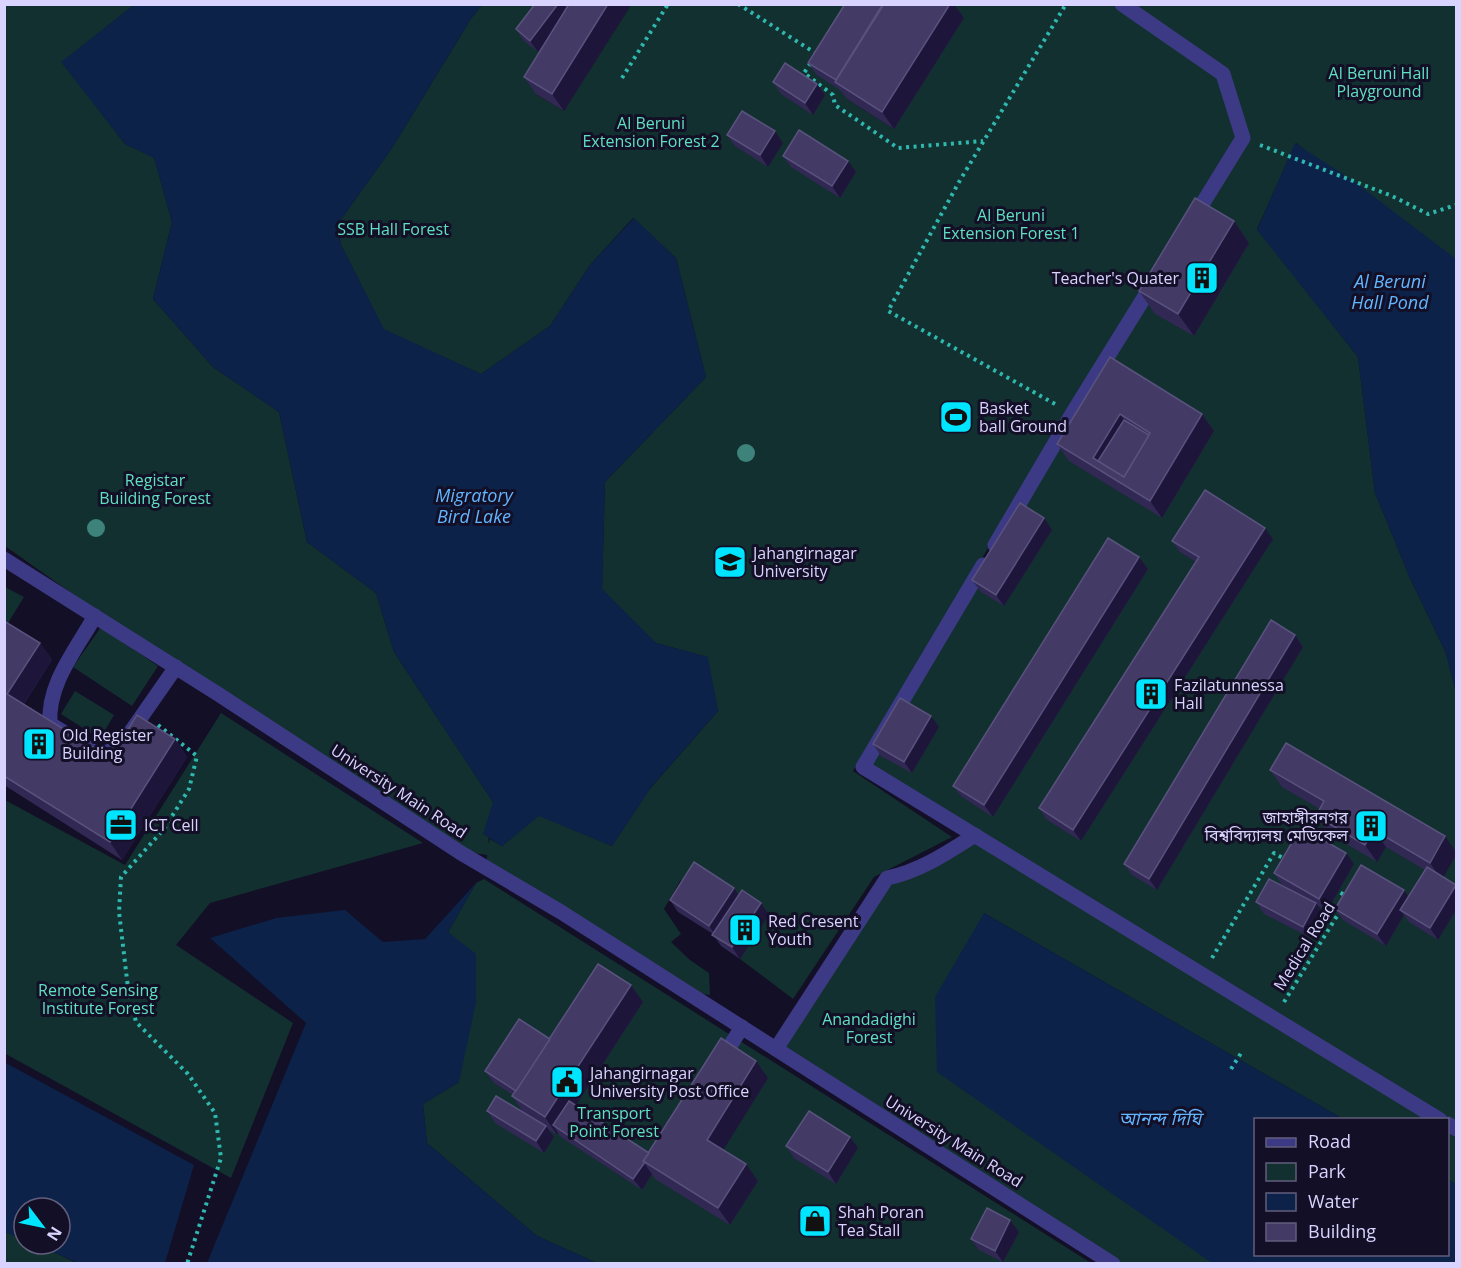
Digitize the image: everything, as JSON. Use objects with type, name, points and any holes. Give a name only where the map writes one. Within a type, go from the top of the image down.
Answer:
[{"type":"street","points":[[1122,4],[1223,74],[1243,138],[1188,227]]},
{"type":"street","points":[[1164,266],[1072,414],[864,767],[1438,1118]]},
{"type":"street","name":"University Main Road","points":[[4,559],[176,667],[461,853],[561,912],[1113,1263]]},
{"type":"street","points":[[95,616],[54,688],[49,708],[50,724],[96,754],[112,752],[123,743],[176,667]]},
{"type":"street","points":[[776,1049],[887,878],[907,874],[938,859],[975,835]]},
{"type":"street","points":[[712,1075],[742,1027]]},
{"type":"path","points":[[622,78],[668,4]]},
{"type":"path","points":[[738,4],[817,54],[804,73],[833,96],[835,105],[898,148],[984,141]]},
{"type":"path","points":[[1065,4],[888,311],[1072,414]]},
{"type":"path","points":[[1243,138],[1392,196],[1428,214],[1456,205]]},
{"type":"path","points":[[143,715],[197,756],[189,789],[164,829],[122,877],[119,912],[128,988],[136,1022],[188,1074],[215,1113],[221,1158],[187,1263]]},
{"type":"path","points":[[1203,974],[1274,853],[1293,864]]},
{"type":"path","name":"Medical Road","points":[[1274,1018],[1349,897],[1330,886]]},
{"type":"path","points":[[1231,1070],[1243,1050]]},
{"type":"green space","points":[[5,5],[134,5],[62,62],[125,144],[154,157],[172,222],[153,299],[213,367],[279,412],[307,542],[376,593],[394,652],[493,802],[488,844],[490,839],[502,846],[539,815],[612,846],[648,791],[718,711],[707,657],[656,643],[602,589],[605,482],[706,377],[676,258],[633,218],[590,265],[550,326],[481,374],[384,330],[341,245],[337,225],[392,148],[472,17],[482,5],[592,5],[536,94],[564,111],[631,5],[861,5],[844,92],[847,99],[894,129],[942,5],[1456,5],[1456,274],[1296,143],[1257,229],[1358,357],[1375,493],[1410,578],[1446,653],[1456,692],[1456,1185],[1449,1180],[1449,1118],[1341,1118],[984,913],[1213,1263],[1113,1263],[776,1049],[887,878],[975,835],[863,767],[1202,207],[1019,497],[853,771],[952,837],[874,877],[793,999],[740,959],[742,900],[702,868],[680,881],[664,909],[681,934],[671,942],[690,960],[709,973],[710,995],[699,993],[486,868],[487,855],[473,853],[176,667],[5,546]]},
{"type":"green space","points":[[5,587],[24,597],[5,628]]},
{"type":"green space","points":[[101,627],[158,666],[132,706],[73,667]]},
{"type":"green space","points":[[75,691],[114,715],[100,739],[61,714]]},
{"type":"green space","name":"Remote Sensing Institute Forest","points":[[221,713],[423,843],[210,903],[176,945],[293,1023],[231,1178],[4,1053],[5,800],[125,865]]},
{"type":"green space","name":"Transport Point Forest","points":[[484,879],[1091,1263],[597,1263],[537,1236],[427,1143],[423,1104],[459,1082],[448,932],[476,883]]},
{"type":"green space","points":[[4,1227],[12,1231],[12,1256],[62,1256],[77,1263],[5,1263]]},
{"type":"water","name":"Migratory Bird Lake","points":[[134,5],[482,5],[472,17],[392,148],[337,225],[341,245],[384,329],[481,374],[550,326],[590,265],[634,218],[676,258],[706,377],[605,482],[602,589],[656,643],[708,657],[718,711],[652,786],[612,846],[539,816],[502,846],[483,834],[493,802],[394,652],[376,593],[307,542],[279,412],[213,367],[153,299],[172,222],[154,158],[125,144],[61,62]]},
{"type":"water","name":"Al Beruni Hall Pond","points":[[1295,143],[1352,180],[1456,259],[1456,692],[1446,653],[1410,578],[1375,493],[1358,357],[1257,230]]},
{"type":"water","points":[[476,883],[448,932],[476,954],[476,1002],[459,1082],[423,1104],[427,1143],[537,1236],[597,1263],[207,1263],[306,1023],[210,938],[276,918],[345,910],[383,942],[425,939]]},
{"type":"water","name":"আনন্দ দিঘি","points":[[984,913],[1341,1118],[1254,1118],[1254,1256],[1449,1256],[1449,1180],[1456,1185],[1456,1263],[1212,1263],[937,1072],[935,997]]},
{"type":"water","points":[[4,1062],[194,1165],[165,1263],[79,1263],[62,1256],[72,1256],[72,1196],[12,1196],[12,1235],[5,1232]]},
{"type":"building","points":[[535,4],[558,4],[530,41],[516,29]]},
{"type":"building","points":[[569,4],[608,4],[552,94],[524,77]]},
{"type":"building","points":[[845,4],[883,4],[836,80],[808,63]]},
{"type":"building","points":[[884,4],[950,4],[882,112],[835,82]]},
{"type":"building","points":[[785,63],[817,84],[805,103],[773,82]]},
{"type":"building","points":[[742,111],[775,131],[760,155],[727,135]]},
{"type":"building","points":[[799,130],[848,161],[832,186],[783,156]]},
{"type":"building","points":[[1195,198],[1234,221],[1178,314],[1139,291]]},
{"type":"building","points":[[1110,357],[1202,414],[1150,501],[1057,444]],"holes":[[[1120,414],[1150,433],[1124,477],[1093,458]]]},
{"type":"building","points":[[1124,420],[1149,435],[1124,477],[1098,461]]},
{"type":"building","name":"Fazilatunnessa Hall","points":[[1205,490],[1265,528],[1073,830],[1039,808],[1199,557],[1172,541]]},
{"type":"building","points":[[1020,503],[1044,518],[996,595],[972,580]]},
{"type":"building","points":[[1108,538],[1139,557],[984,805],[953,786]]},
{"type":"building","points":[[1271,620],[1295,635],[1149,879],[1124,864]]},
{"type":"building","name":"Old Register Building","points":[[4,621],[40,643],[7,694],[110,758],[137,715],[175,739],[110,842],[4,776]]},
{"type":"building","points":[[900,698],[931,716],[904,762],[873,744]]},
{"type":"building","name":"জাহাঙ্গীরনগর বিশ্ববিদ্যালয় মেডিকেল","points":[[1286,743],[1445,836],[1430,863],[1374,830],[1365,845],[1316,816],[1324,801],[1270,770]]},
{"type":"building","points":[[1301,827],[1346,853],[1319,899],[1274,873]]},
{"type":"building","points":[[694,862],[734,888],[709,926],[670,900]]},
{"type":"building","points":[[1361,865],[1404,890],[1377,934],[1335,909]]},
{"type":"building","points":[[1427,867],[1456,885],[1430,928],[1400,910]]},
{"type":"building","points":[[1269,879],[1316,903],[1303,927],[1256,902]]},
{"type":"building","points":[[742,890],[761,903],[732,947],[712,935]]},
{"type":"building","points":[[598,964],[631,985],[545,1117],[512,1096]]},
{"type":"building","points":[[519,1019],[550,1039],[516,1091],[485,1071]]},
{"type":"building","points":[[721,1038],[756,1061],[707,1140],[746,1164],[718,1208],[643,1161]]},
{"type":"building","points":[[496,1096],[546,1126],[536,1141],[487,1111]]},
{"type":"building","points":[[569,1101],[649,1153],[633,1179],[553,1125]]},
{"type":"building","points":[[809,1111],[850,1137],[828,1172],[786,1146]]},
{"type":"building","points":[[987,1208],[1010,1220],[995,1251],[971,1239]]},
{"type":"place","name":"Teacher's Quater","points":[[1202,278]]},
{"type":"place","name":"Basket ball Ground","points":[[956,417]]},
{"type":"place","name":"Jahangirnagar University","points":[[730,562]]},
{"type":"place","name":"Fazilatunnessa Hall","points":[[1151,694]]},
{"type":"place","name":"Old Register Building","points":[[39,744]]},
{"type":"place","name":"ICT Cell","points":[[121,825]]},
{"type":"place","name":"জাহাঙ্গীরনগর বিশ্ববিদ্যালয় মেডিকেল","points":[[1371,826]]},
{"type":"place","name":"Red Cresent Youth","points":[[745,930]]},
{"type":"place","name":"Jahangirnagar University Post Office","points":[[567,1082]]},
{"type":"place","name":"Shah Poran Tea Stall","points":[[815,1221]]},
{"type":"park label","name":"Al Beruni Hall Playground","points":[[1379,82]]},
{"type":"park label","name":"Al Beruni Extension Forest 2","points":[[651,132]]},
{"type":"park label","name":"Al Beruni Extension Forest 1","points":[[1011,224]]},
{"type":"park label","name":"SSB Hall Forest","points":[[393,229]]},
{"type":"park label","name":"Registar Building Forest","points":[[155,489]]},
{"type":"park label","name":"Anandadighi Forest","points":[[869,1028]]}]
